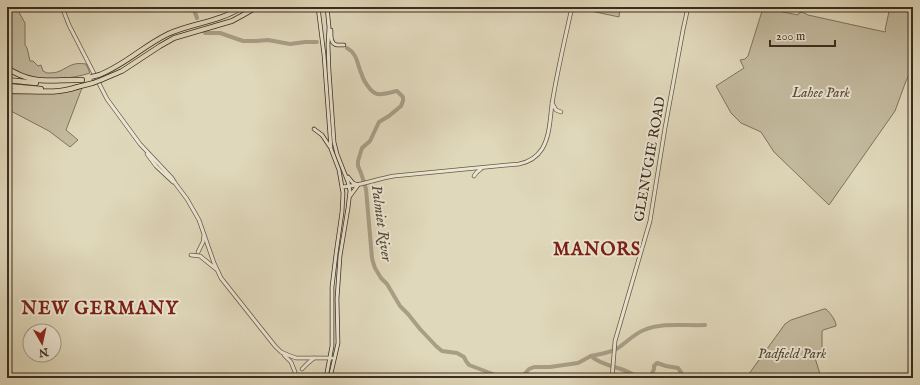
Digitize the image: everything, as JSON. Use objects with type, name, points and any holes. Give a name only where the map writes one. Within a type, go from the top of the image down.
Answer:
[{"type":"highway","points":[[7,80],[61,83],[82,80],[99,75],[125,62],[158,39],[170,33],[222,17],[242,7]]},
{"type":"highway","points":[[7,91],[48,92],[71,89],[93,83],[122,71],[174,38],[232,20],[250,12],[257,7]]},
{"type":"highway","points":[[7,68],[26,78],[50,81],[68,79],[82,80]]},
{"type":"highway","points":[[7,86],[50,90],[77,87]]},
{"type":"street","points":[[62,7],[69,25],[104,92],[120,117],[156,166],[175,183],[194,210],[221,278],[270,339],[291,362],[295,372]]},
{"type":"street","points":[[318,7],[324,55],[331,149]]},
{"type":"street","points":[[327,7],[329,27],[329,71],[334,142],[337,154],[346,174],[350,198],[340,256],[337,305],[338,338],[330,378]]},
{"type":"street","points":[[342,187],[349,187],[394,176],[520,164],[529,161],[537,155],[542,149],[546,140],[550,123],[552,103],[572,7]]},
{"type":"street","name":"GLENUGIE ROAD","points":[[612,378],[616,336],[650,221],[688,7]]},
{"type":"street","points":[[329,27],[331,30],[331,40],[333,43],[336,45],[344,45]]},
{"type":"street","points":[[552,103],[556,110],[561,112]]},
{"type":"street","points":[[314,129],[322,135],[331,149],[339,170],[342,187],[342,212],[332,287],[332,336],[326,378]]},
{"type":"street","points":[[474,176],[478,170],[482,168]]},
{"type":"street","points":[[346,174],[353,183],[358,185]]},
{"type":"street","points":[[350,198],[358,185]]},
{"type":"street","points":[[198,252],[204,234]]},
{"type":"street","points":[[191,255],[200,256],[217,270]]},
{"type":"street","points":[[281,352],[296,358],[335,358]]},
{"type":"street","points":[[302,369],[314,358]]},
{"type":"green space","points":[[7,7],[16,7],[25,23],[25,45],[30,61],[33,61],[38,66],[41,65],[43,71],[47,73],[57,72],[72,65],[86,64],[90,73],[67,78],[34,78],[17,72],[7,66],[7,31],[11,26],[9,14],[7,13]]},
{"type":"green space","points":[[572,7],[623,7],[620,9],[619,17]]},
{"type":"green space","name":"Lahee Park","points":[[890,7],[913,12],[913,67],[895,111],[829,205],[774,152],[761,132],[741,123],[731,113],[716,86],[744,68],[740,60],[745,59],[748,56],[763,8],[798,15],[802,12],[808,15],[885,32]]},
{"type":"green space","points":[[82,88],[66,130],[78,140],[70,147],[49,131],[7,109],[7,94],[60,93]]},
{"type":"green space","name":"Padfield Park","points":[[826,309],[835,321],[836,326],[822,331],[822,352],[815,358],[820,374],[817,378],[746,378],[785,324],[791,320]]},
{"type":"waterway","name":"Palmiet River","points":[[193,7],[197,18]]},
{"type":"waterway","name":"Palmiet River","points":[[205,33],[220,33],[243,41],[268,40],[290,44],[317,42]]},
{"type":"waterway","name":"Palmiet River","points":[[347,48],[353,53],[363,79],[370,89],[376,94],[397,91],[403,97],[401,106],[379,122],[370,141],[362,148],[358,161],[358,166],[366,189],[372,258],[375,268],[387,284],[400,306],[442,351],[457,353],[464,357],[469,365],[498,376],[516,378]]},
{"type":"waterway","name":"Palmiet River","points":[[591,356],[615,350],[637,334],[651,328],[666,325],[705,325]]},
{"type":"waterway","name":"Palmiet River","points":[[519,378],[522,377],[529,369],[534,367],[550,367],[578,363],[591,356],[602,363],[627,371],[638,378]]},
{"type":"waterway","name":"Palmiet River","points":[[650,378],[654,366],[657,363],[678,368],[685,378]]},
{"type":"waterway","points":[[822,378],[828,378]]},
{"type":"district","name":"MANORS","points":[[597,249]]},
{"type":"district","name":"NEW GERMANY","points":[[100,308]]}]
